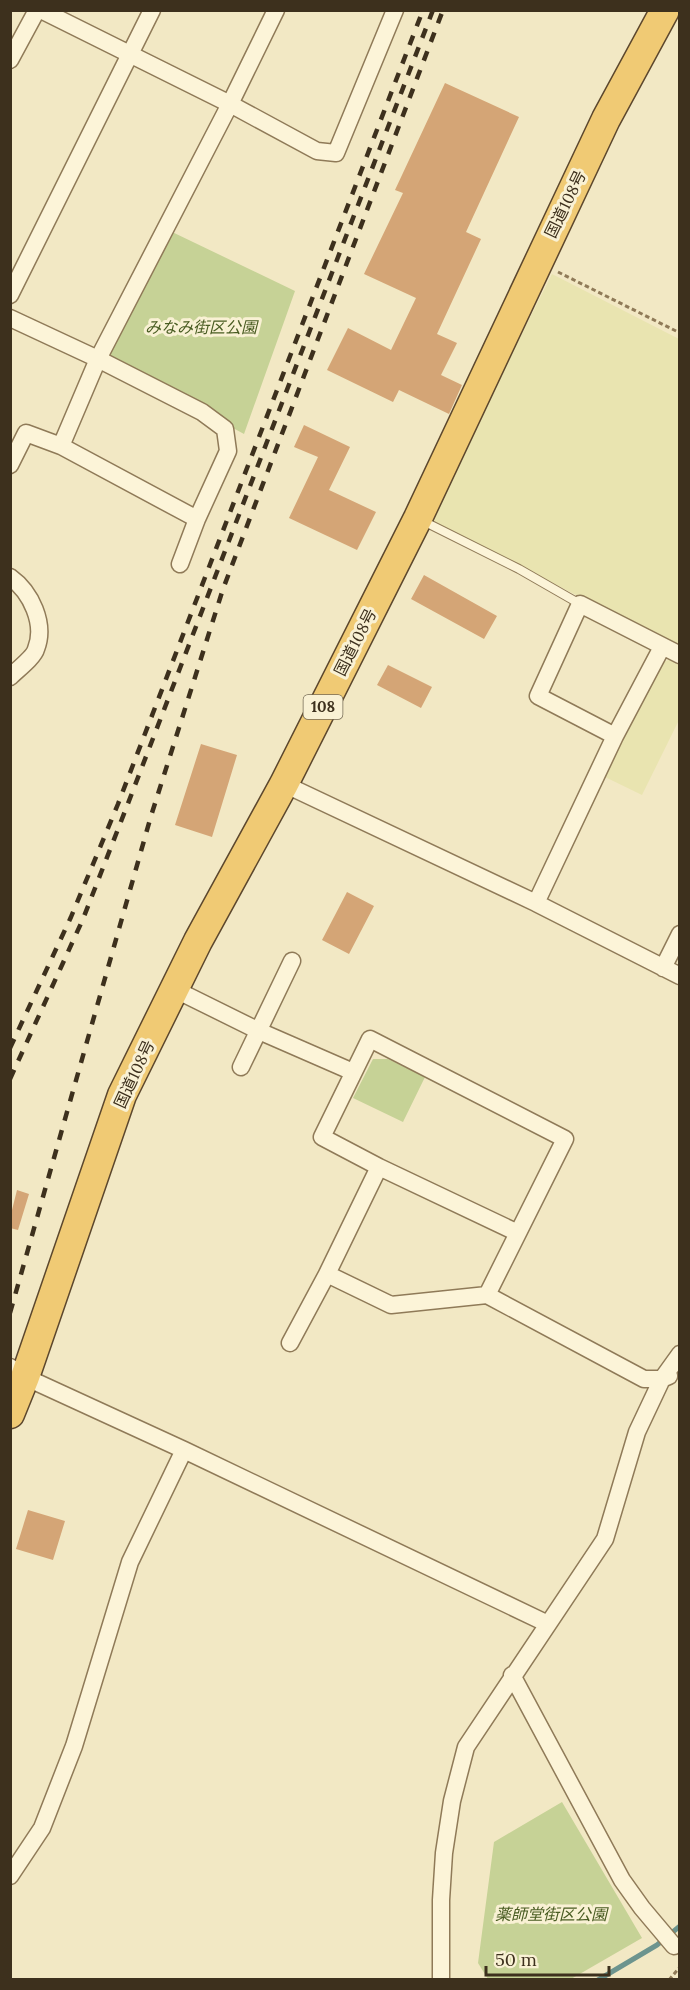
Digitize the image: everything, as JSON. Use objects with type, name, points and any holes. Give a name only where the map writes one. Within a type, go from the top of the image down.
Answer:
[{"type":"highway","name":"国道108号","points":[[10,1414],[18,1372],[122,1095],[198,941],[284,784],[418,518],[606,119],[664,10]]},
{"type":"street","points":[[10,60],[39,10],[230,104],[317,151],[336,153],[395,10]]},
{"type":"street","points":[[10,295],[153,10]]},
{"type":"street","points":[[61,446],[98,359],[276,10]]},
{"type":"street","points":[[10,318],[98,359],[202,412],[225,429],[228,451],[197,519],[180,564]]},
{"type":"street","points":[[10,465],[26,434],[61,446],[197,519]]},
{"type":"street","points":[[10,577],[20,584],[34,605],[39,627],[36,650],[10,677]]},
{"type":"street","points":[[615,736],[538,696],[580,604],[680,655]]},
{"type":"street","points":[[536,903],[615,736],[662,646]]},
{"type":"street","points":[[284,784],[536,903],[680,976]]},
{"type":"street","points":[[663,968],[680,933]]},
{"type":"street","points":[[241,1067],[292,961]]},
{"type":"street","points":[[174,989],[259,1031],[353,1072]]},
{"type":"street","points":[[487,1296],[565,1139],[370,1039],[322,1137],[379,1167],[518,1233]]},
{"type":"street","points":[[290,1343],[327,1274],[379,1167]]},
{"type":"street","points":[[327,1274],[391,1305],[487,1296],[644,1379],[662,1379],[680,1373]]},
{"type":"street","points":[[441,1980],[441,1900],[444,1853],[452,1801],[466,1747],[604,1539],[638,1432],[662,1379],[680,1354]]},
{"type":"street","points":[[18,1372],[548,1624]]},
{"type":"street","points":[[10,1876],[42,1828],[74,1746],[130,1562],[184,1450]]},
{"type":"street","points":[[512,1676],[621,1880],[674,1946]]},
{"type":"lane","points":[[418,518],[519,569],[580,604]]},
{"type":"path","points":[[537,262],[680,333]]},
{"type":"path","points":[[669,1980],[680,1967]]},
{"type":"shaded area","points":[[552,274],[679,339],[679,648],[428,519]]},
{"type":"shaded area","points":[[671,659],[679,664],[679,720],[642,795],[605,777],[661,663]]},
{"type":"green space","name":"みなみ街区公園","points":[[168,230],[295,291],[244,434],[105,358]]},
{"type":"green space","points":[[373,1059],[388,1059],[425,1077],[403,1122],[353,1098]]},
{"type":"green space","name":"薬師堂街区公園","points":[[562,1802],[642,1938],[571,1979],[488,1979],[478,1963],[494,1842]]},
{"type":"building","points":[[445,83],[519,117],[466,232],[481,239],[437,334],[457,343],[441,375],[462,385],[449,414],[399,390],[393,402],[327,370],[348,328],[391,350],[416,298],[364,274],[403,193],[395,190]]},
{"type":"building","points":[[304,425],[350,447],[329,490],[376,512],[357,550],[289,518],[318,457],[294,447]]},
{"type":"building","points":[[424,575],[497,616],[484,639],[411,599]]},
{"type":"building","points":[[388,665],[432,687],[421,708],[377,685]]},
{"type":"building","points":[[201,744],[237,755],[212,837],[175,825]]},
{"type":"building","points":[[347,892],[374,906],[349,954],[322,940]]},
{"type":"building","points":[[17,1190],[29,1194],[18,1230],[10,1228],[10,1218]]},
{"type":"building","points":[[28,1510],[65,1521],[53,1560],[16,1549]]},
{"type":"waterway","points":[[598,1980],[657,1945],[680,1926]]},
{"type":"railway","points":[[10,1048],[71,917],[118,804],[423,10]]},
{"type":"railway","points":[[10,1079],[83,919],[433,10]]},
{"type":"railway","points":[[10,1313],[151,816],[223,589],[443,10]]}]
